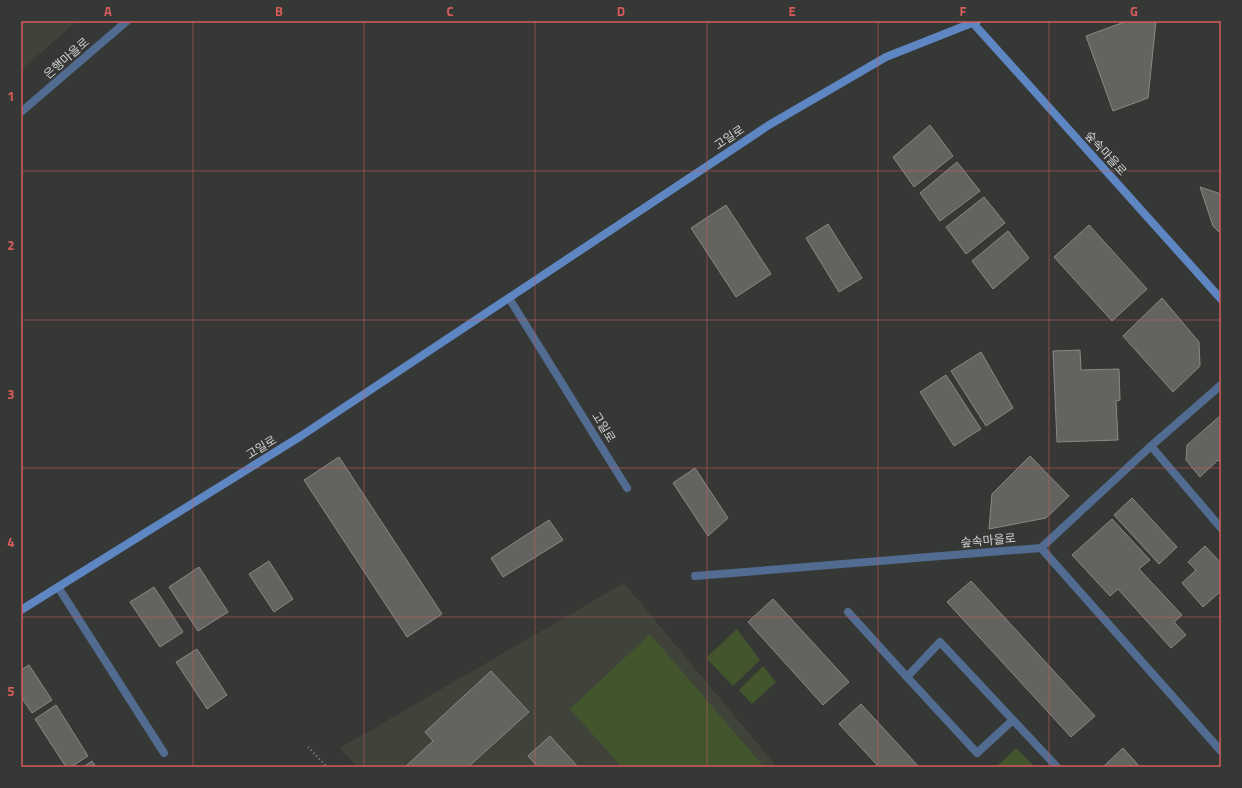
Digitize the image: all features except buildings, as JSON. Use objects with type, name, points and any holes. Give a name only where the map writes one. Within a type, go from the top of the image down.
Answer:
[{"type":"main road","name":"고일로","points":[[21,610],[301,436],[769,125],[886,58],[973,22]]},
{"type":"main road","name":"숲속마을로","points":[[973,22],[1221,299]]},
{"type":"street","name":"은행마을로","points":[[21,112],[127,21]]},
{"type":"street","name":"고일로","points":[[509,298],[627,488]]},
{"type":"street","points":[[1221,385],[1151,446],[1041,548],[1221,751]]},
{"type":"street","points":[[1151,446],[1221,528]]},
{"type":"street","name":"숲속마을로","points":[[695,576],[1041,548]]},
{"type":"street","points":[[58,587],[164,753]]},
{"type":"street","points":[[848,612],[977,753],[1013,720]]},
{"type":"street","points":[[907,676],[940,642],[1057,767]]},
{"type":"path","points":[[308,747],[327,767]]},
{"type":"shaded area","points":[[21,21],[77,21],[21,70]]},
{"type":"shaded area","points":[[624,583],[777,767],[357,767],[340,748]]},
{"type":"green space","points":[[737,629],[760,660],[733,686],[706,658]]},
{"type":"green space","points":[[650,634],[764,767],[622,767],[570,709]]},
{"type":"green space","points":[[763,666],[776,682],[752,704],[739,690]]},
{"type":"green space","points":[[1016,748],[1035,767],[996,767]]}]
